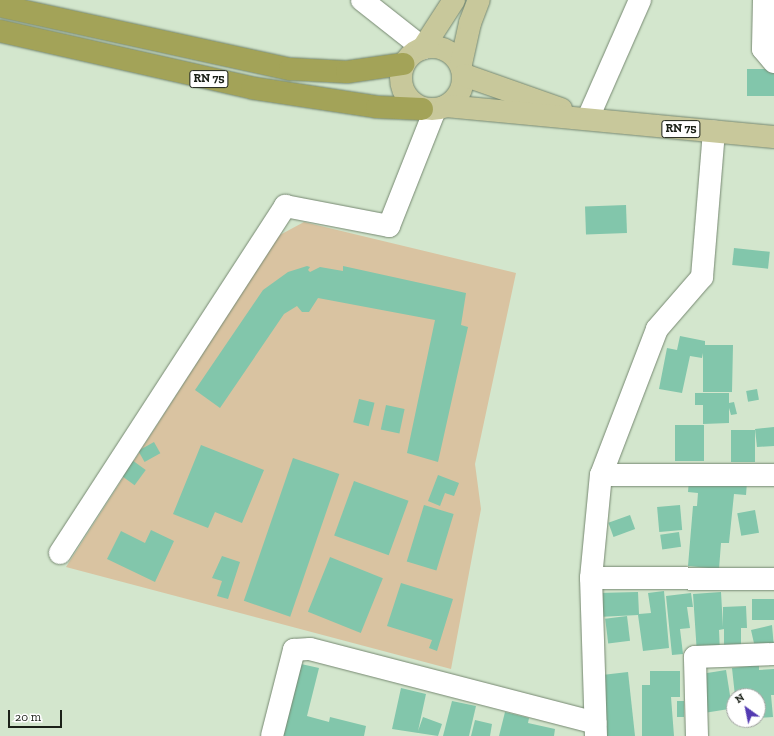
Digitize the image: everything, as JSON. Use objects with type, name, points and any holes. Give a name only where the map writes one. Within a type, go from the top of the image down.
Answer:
[{"type":"highway","name":"RN 75","points":[[0,6],[290,69],[347,72],[403,64]]},
{"type":"highway","name":"RN 75","points":[[0,31],[252,88],[377,107],[434,108]]},
{"type":"main road","points":[[423,48],[454,0]]},
{"type":"main road","points":[[434,108],[462,88],[462,70],[470,23],[479,0]]},
{"type":"main road","points":[[462,70],[451,53],[438,47],[423,48],[411,54],[403,64],[400,78],[403,91],[410,102],[434,108],[588,118]]},
{"type":"main road","name":"RN 75","points":[[462,70],[588,118],[774,137]]},
{"type":"street","points":[[362,0],[423,48]]},
{"type":"street","points":[[588,118],[640,0]]},
{"type":"street","points":[[764,0],[763,49],[774,62]]},
{"type":"street","points":[[60,553],[285,206],[389,226],[434,108]]},
{"type":"street","points":[[272,736],[294,650],[310,649],[596,729],[591,578],[601,475],[657,329],[702,277],[714,131]]},
{"type":"street","points":[[601,475],[774,475]]},
{"type":"street","points":[[591,578],[774,579]]},
{"type":"street","points":[[697,736],[695,657],[774,654]]},
{"type":"shaded area","points":[[304,222],[516,273],[475,464],[481,509],[451,669],[66,567],[278,236]]},
{"type":"building","points":[[747,69],[774,69],[774,96],[747,96]]},
{"type":"building","points":[[626,205],[627,233],[586,234],[585,206]]},
{"type":"building","points":[[734,248],[770,252],[768,269],[732,265]]},
{"type":"building","points":[[307,266],[310,267],[308,270],[310,272],[320,267],[343,271],[343,266],[466,293],[461,325],[468,327],[438,462],[407,453],[435,320],[318,298],[309,312],[302,312],[297,306],[284,314],[220,408],[195,390],[263,290],[288,272]]},
{"type":"building","points":[[680,336],[705,341],[705,345],[733,345],[732,392],[703,392],[703,353],[702,358],[690,356],[682,393],[659,389],[667,348],[677,350]]},
{"type":"building","points":[[757,389],[759,400],[748,402],[746,391]]},
{"type":"building","points":[[695,393],[729,393],[729,403],[734,402],[737,414],[731,415],[729,408],[729,423],[703,424],[703,405],[695,405]]},
{"type":"building","points":[[359,399],[375,403],[369,426],[353,422]]},
{"type":"building","points":[[386,405],[405,409],[399,433],[381,429]]},
{"type":"building","points":[[675,425],[704,425],[704,461],[675,461]]},
{"type":"building","points":[[774,427],[774,446],[757,447],[755,429]]},
{"type":"building","points":[[731,430],[755,430],[755,462],[731,462]]},
{"type":"building","points":[[154,442],[160,453],[145,462],[138,451]]},
{"type":"building","points":[[201,445],[264,470],[242,523],[215,512],[208,528],[173,514]]},
{"type":"building","points":[[293,458],[339,474],[290,617],[244,601]]},
{"type":"building","points":[[132,460],[146,470],[135,485],[121,475]]},
{"type":"building","points":[[438,475],[459,483],[454,496],[445,493],[440,506],[428,501]]},
{"type":"building","points":[[689,479],[747,482],[746,495],[734,494],[729,543],[721,543],[719,569],[688,566],[693,506],[697,506],[698,493],[688,492]]},
{"type":"building","points":[[354,481],[409,501],[389,555],[334,536]]},
{"type":"building","points":[[424,505],[454,514],[436,570],[407,561]]},
{"type":"building","points":[[680,505],[682,530],[659,532],[657,507]]},
{"type":"building","points":[[755,510],[759,533],[741,536],[737,513]]},
{"type":"building","points":[[630,515],[635,529],[614,537],[608,523]]},
{"type":"building","points":[[151,530],[174,541],[155,582],[107,559],[121,531],[145,543]]},
{"type":"building","points":[[679,532],[681,547],[662,549],[660,535]]},
{"type":"building","points":[[222,556],[240,562],[228,599],[217,596],[222,581],[212,578]]},
{"type":"building","points":[[330,557],[383,578],[361,633],[308,612]]},
{"type":"building","points":[[401,583],[453,599],[437,651],[429,648],[432,640],[387,626]]},
{"type":"building","points":[[664,591],[669,648],[643,651],[638,615],[598,617],[597,593],[638,592],[639,614],[651,613],[648,593]]},
{"type":"building","points":[[721,592],[723,627],[723,607],[746,606],[747,628],[741,628],[741,650],[724,651],[724,629],[719,630],[720,653],[697,654],[693,594]]},
{"type":"building","points":[[691,593],[693,607],[687,607],[690,628],[680,629],[683,654],[672,655],[666,596]]},
{"type":"building","points":[[752,599],[774,599],[774,620],[752,620]]},
{"type":"building","points":[[627,616],[630,641],[608,643],[605,619]]},
{"type":"building","points":[[772,625],[774,648],[756,652],[751,630]]},
{"type":"building","points":[[292,662],[319,668],[307,716],[329,722],[330,717],[366,726],[364,736],[273,736]]},
{"type":"building","points":[[759,665],[759,670],[774,669],[774,695],[771,695],[773,717],[766,717],[766,688],[734,688],[732,668]]},
{"type":"building","points":[[726,670],[729,688],[726,688],[726,709],[705,713],[699,674]]},
{"type":"building","points":[[650,671],[680,671],[680,697],[671,697],[674,736],[642,736],[642,685],[650,685]]},
{"type":"building","points":[[628,672],[635,736],[603,736],[602,675]]},
{"type":"building","points":[[401,688],[426,694],[418,731],[423,717],[442,724],[438,736],[392,729]]},
{"type":"building","points":[[452,701],[476,706],[469,736],[443,736]]},
{"type":"building","points":[[677,701],[684,701],[684,717],[677,717]]},
{"type":"building","points":[[505,712],[529,718],[528,723],[555,729],[554,736],[499,736]]},
{"type":"building","points":[[475,720],[492,724],[490,736],[471,736]]}]
